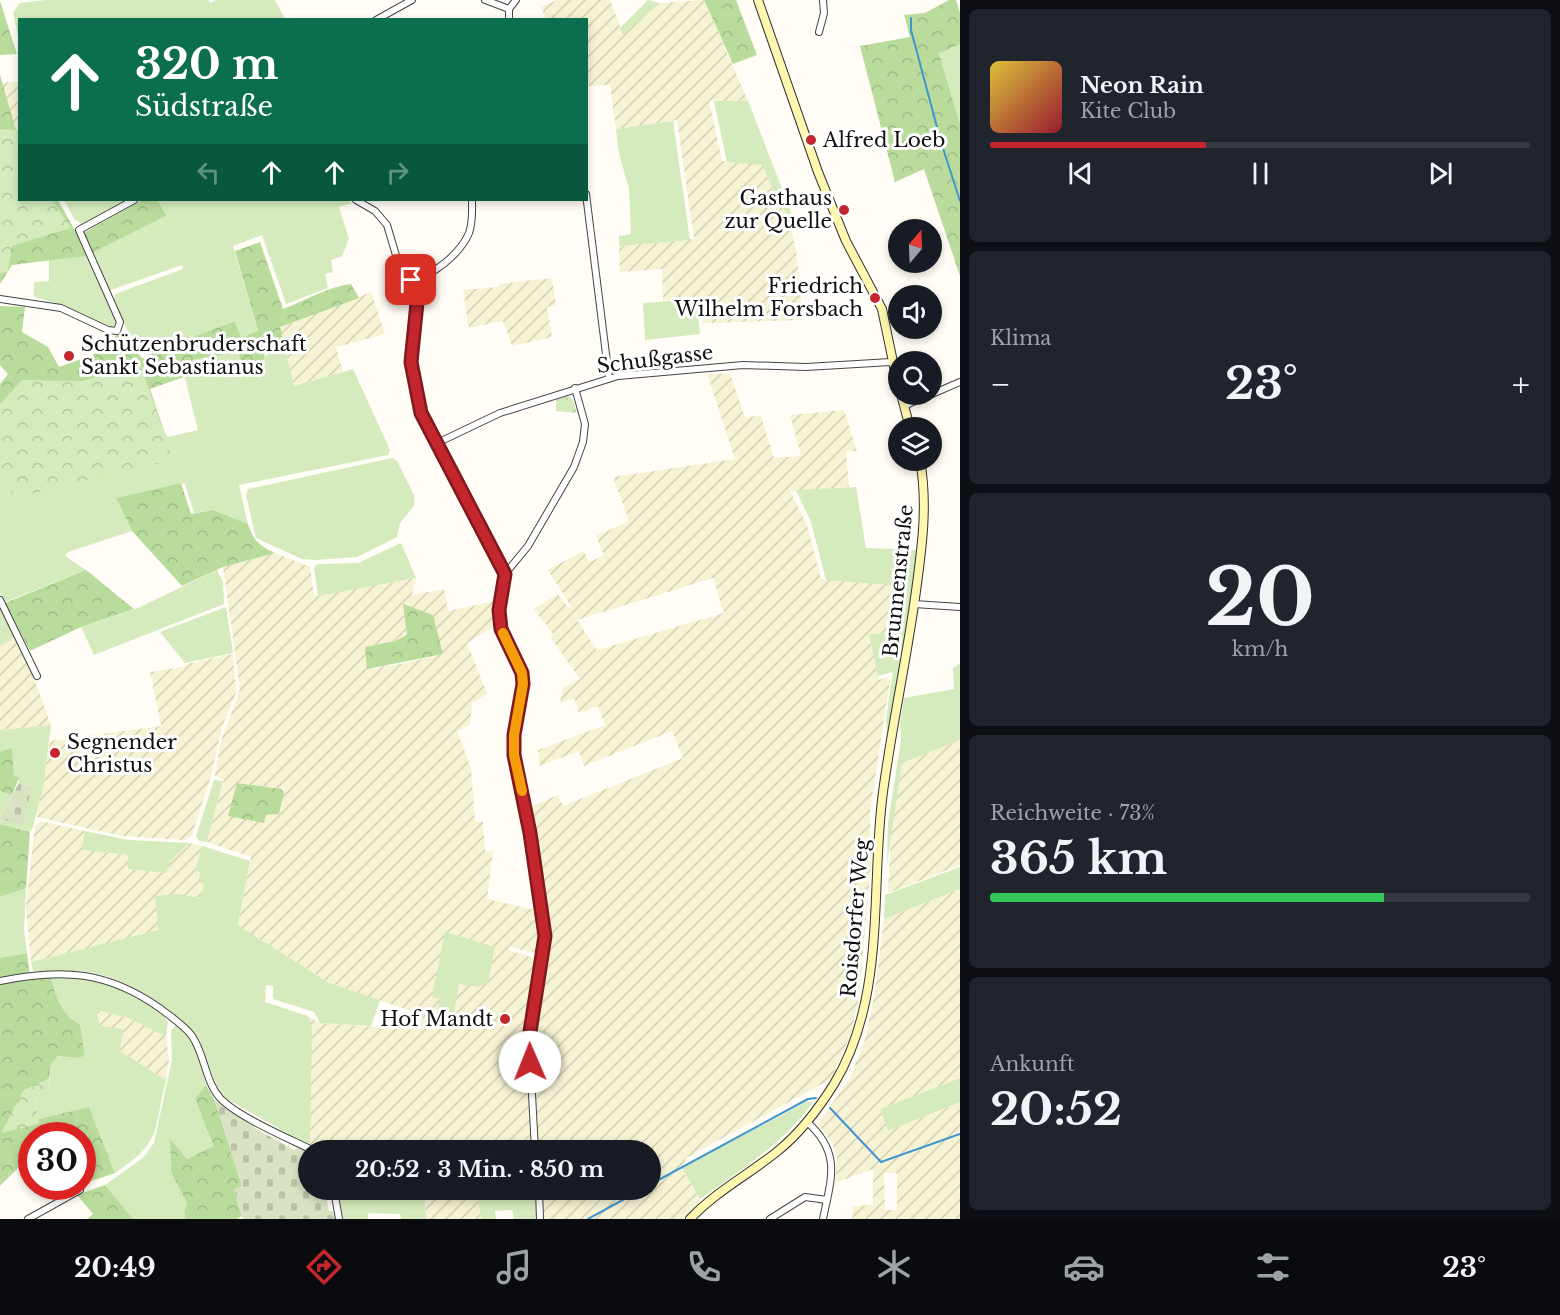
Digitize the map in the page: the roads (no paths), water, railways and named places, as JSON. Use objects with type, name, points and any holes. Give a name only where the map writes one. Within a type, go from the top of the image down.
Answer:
[{"type":"street","points":[[379,18],[412,0]]},
{"type":"street","points":[[485,0],[509,9]]},
{"type":"street","points":[[509,18],[509,9],[516,0]]},
{"type":"street","points":[[758,0],[822,182],[846,240],[882,309],[889,351]]},
{"type":"street","points":[[819,32],[824,13],[823,0]]},
{"type":"street","points":[[0,299],[61,308],[108,330],[117,331],[120,322],[79,230],[132,201]]},
{"type":"street","points":[[358,201],[375,211],[387,225],[398,262],[405,277],[411,280],[418,293]]},
{"type":"street","points":[[472,201],[472,219],[463,243],[426,276],[418,293],[412,371],[421,413],[435,444],[471,504],[505,574]]},
{"type":"street","points":[[587,201],[609,378]]},
{"type":"street","points":[[411,280],[426,276]]},
{"type":"street","name":"Schußgasse","points":[[435,444],[500,412],[609,378],[743,365],[806,367],[888,362]]},
{"type":"street","points":[[942,389],[960,382]]},
{"type":"street","points":[[534,1140],[529,1040],[545,936],[529,825],[514,758],[514,735],[523,684],[522,673],[501,629],[499,610],[505,574],[528,546],[573,467],[583,442],[585,424],[575,388]]},
{"type":"street","points":[[904,406],[907,417]]},
{"type":"street","name":"Brunnenstraße","points":[[904,670],[924,530],[922,471]]},
{"type":"street","points":[[0,600],[37,676]]},
{"type":"street","points":[[914,604],[960,607]]},
{"type":"street","name":"Roisdorfer Weg","points":[[690,1219],[711,1199],[779,1150],[807,1122],[834,1084],[847,1060],[862,1012],[876,920],[883,792],[904,670]]},
{"type":"street","points":[[0,981],[31,974],[82,975],[107,979],[135,992],[188,1031],[197,1047],[211,1084],[223,1101],[298,1142]]},
{"type":"street","points":[[807,1122],[822,1138],[831,1157],[831,1177],[823,1219]]},
{"type":"street","points":[[770,1219],[805,1197],[827,1200]]},
{"type":"street","points":[[28,1219],[62,1200]]},
{"type":"street","points":[[336,1200],[339,1219]]},
{"type":"street","points":[[539,1200],[540,1219]]},
{"type":"waterway","points":[[911,18],[911,30],[941,142],[960,201]]},
{"type":"waterway","points":[[661,1179],[808,1099],[816,1098]]},
{"type":"waterway","points":[[830,1108],[881,1162],[960,1134]]},
{"type":"waterway","points":[[588,1219],[623,1200]]},
{"type":"place","name":"Alfred Loeb","points":[[811,140]]},
{"type":"place","name":"Gasthaus zur Quelle","points":[[844,210]]},
{"type":"place","name":"Friedrich Wilhelm Forsbach","points":[[875,298]]},
{"type":"place","name":"Schützenbruderschaft Sankt Sebastianus","points":[[69,356]]},
{"type":"place","name":"Segnender Christus","points":[[55,753]]},
{"type":"place","name":"Hof Mandt","points":[[505,1019]]}]
